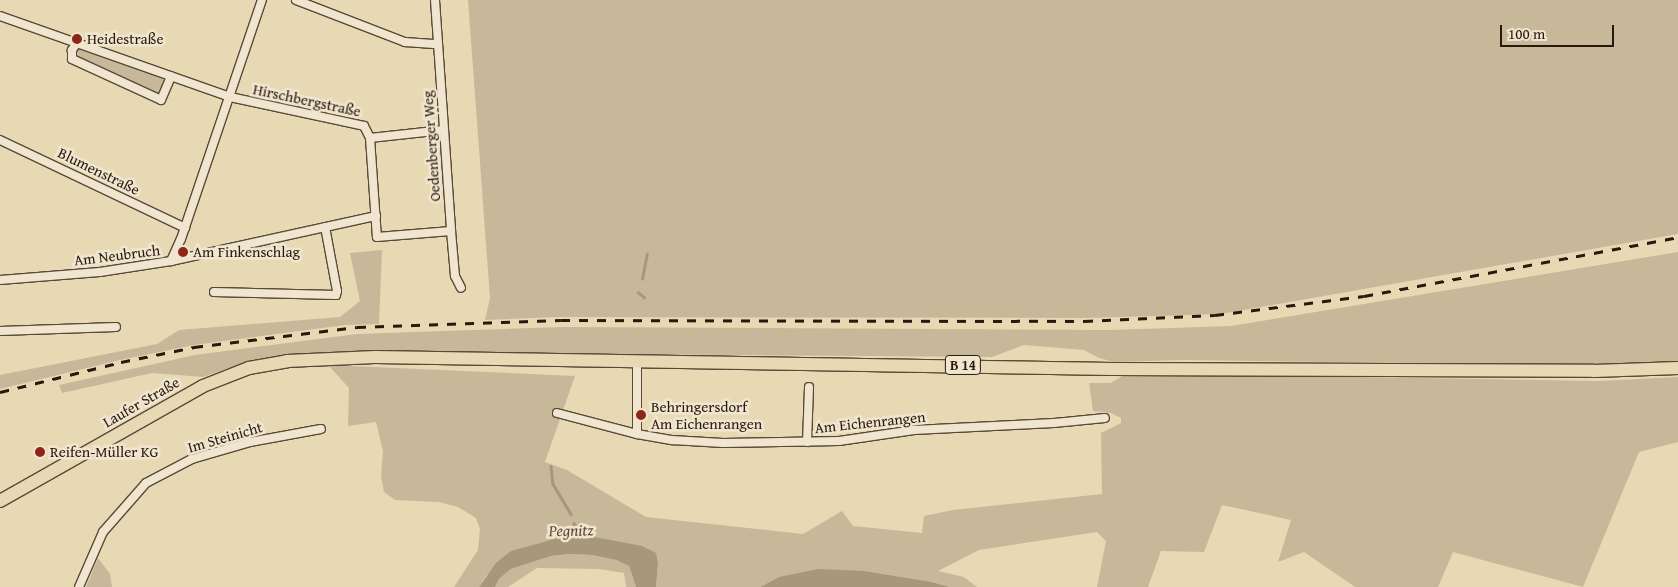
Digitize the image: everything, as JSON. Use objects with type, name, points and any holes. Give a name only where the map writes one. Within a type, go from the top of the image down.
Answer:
[{"type":"main road","name":"Laufer Straße","points":[[0,501],[203,386],[248,368],[287,361],[375,357],[638,360]]},
{"type":"main road","name":"B 14","points":[[638,360],[1113,369],[1594,371],[1678,368]]},
{"type":"street","points":[[171,261],[185,228],[262,0]]},
{"type":"street","points":[[296,0],[405,42],[437,44]]},
{"type":"street","name":"Oedenberger Weg","points":[[435,0],[450,231],[455,276],[461,288]]},
{"type":"street","points":[[0,16],[230,98]]},
{"type":"street","points":[[77,43],[72,50],[72,59],[161,100],[171,76]]},
{"type":"street","name":"Hirschbergstraße","points":[[230,98],[364,126],[370,138],[377,238],[450,231]]},
{"type":"street","name":"Hirschbergstraße","points":[[370,138],[444,130]]},
{"type":"street","name":"Blumenstraße","points":[[0,140],[185,228]]},
{"type":"street","name":"Am Neubruch","points":[[0,280],[100,272],[171,261],[376,216]]},
{"type":"street","points":[[214,292],[336,295],[337,291],[324,227]]},
{"type":"street","points":[[0,331],[116,327]]},
{"type":"street","points":[[637,434],[638,360]]},
{"type":"street","points":[[807,442],[809,387]]},
{"type":"street","name":"Am Eichenrangen","points":[[557,413],[637,434],[692,442],[807,442],[839,440],[914,430],[1062,423],[1106,418]]},
{"type":"street","name":"Im Steinicht","points":[[79,587],[103,532],[146,483],[192,459],[250,442],[321,429]]},
{"type":"shaded area","points":[[468,0],[1678,0],[1678,234],[1221,314],[1089,318],[561,317],[485,320],[490,298]]},
{"type":"shaded area","points":[[81,47],[167,79],[159,96],[77,59],[75,53]]},
{"type":"shaded area","points":[[382,250],[379,324],[345,325],[194,345],[120,360],[0,389],[0,375],[157,344],[179,330],[340,317],[360,301],[350,253]]},
{"type":"shaded area","points":[[1678,252],[1678,361],[1664,364],[1481,364],[1185,360],[1114,362],[1099,358],[1084,350],[1024,345],[992,357],[333,352],[289,355],[240,364],[203,377],[152,373],[62,393],[59,385],[195,355],[357,334],[562,327],[1110,330],[1231,326]]},
{"type":"shaded area","points":[[328,365],[575,376],[545,462],[567,470],[646,517],[803,534],[842,511],[853,526],[922,533],[924,516],[953,510],[1102,494],[1101,433],[1121,423],[1121,418],[1111,413],[1093,411],[1089,383],[1111,383],[1127,373],[1599,381],[1678,377],[1678,442],[1639,452],[1583,587],[1453,552],[1438,587],[1355,587],[1304,552],[1278,562],[1291,520],[1222,505],[1204,552],[1161,551],[1148,587],[1097,587],[1106,541],[1097,532],[979,550],[938,571],[964,577],[977,587],[950,587],[932,582],[865,571],[779,577],[760,587],[656,587],[658,564],[605,539],[595,537],[558,538],[486,576],[479,587],[454,587],[478,550],[480,529],[476,518],[458,507],[439,502],[395,500],[384,492],[381,476],[383,451],[376,422],[348,426],[349,388]]},
{"type":"shaded area","points":[[595,537],[642,546],[656,553],[658,564],[656,587],[636,587],[629,566],[616,560],[592,555],[570,554],[551,556],[511,569],[499,579],[495,587],[479,587],[496,563],[511,551],[558,538]]},
{"type":"shaded area","points":[[570,554],[592,555],[616,560],[629,566],[636,587],[626,587],[624,573],[599,569],[537,568],[508,587],[495,587],[499,579],[511,569],[551,556]]},
{"type":"shaded area","points":[[98,558],[110,574],[112,587],[86,587]]},
{"type":"shaded area","points":[[818,569],[865,571],[932,582],[950,587],[760,587],[779,577]]},
{"type":"waterway","points":[[642,279],[647,254]]},
{"type":"waterway","points":[[638,292],[644,297]]},
{"type":"waterway","name":"Pegnitz","points":[[551,466],[553,484],[571,514]]},
{"type":"waterway","name":"Pegnitz","points":[[574,523],[582,540]]},
{"type":"railway","points":[[0,392],[121,362],[194,347],[357,327],[561,320],[1084,321],[1215,315],[1364,296],[1678,237]]},
{"type":"place","name":"Heidestraße","points":[[77,39]]},
{"type":"place","name":"Am Finkenschlag","points":[[183,252]]},
{"type":"place","name":"Behringersdorf Am Eichenrangen","points":[[641,415]]},
{"type":"place","name":"Reifen-Müller KG","points":[[40,452]]}]
